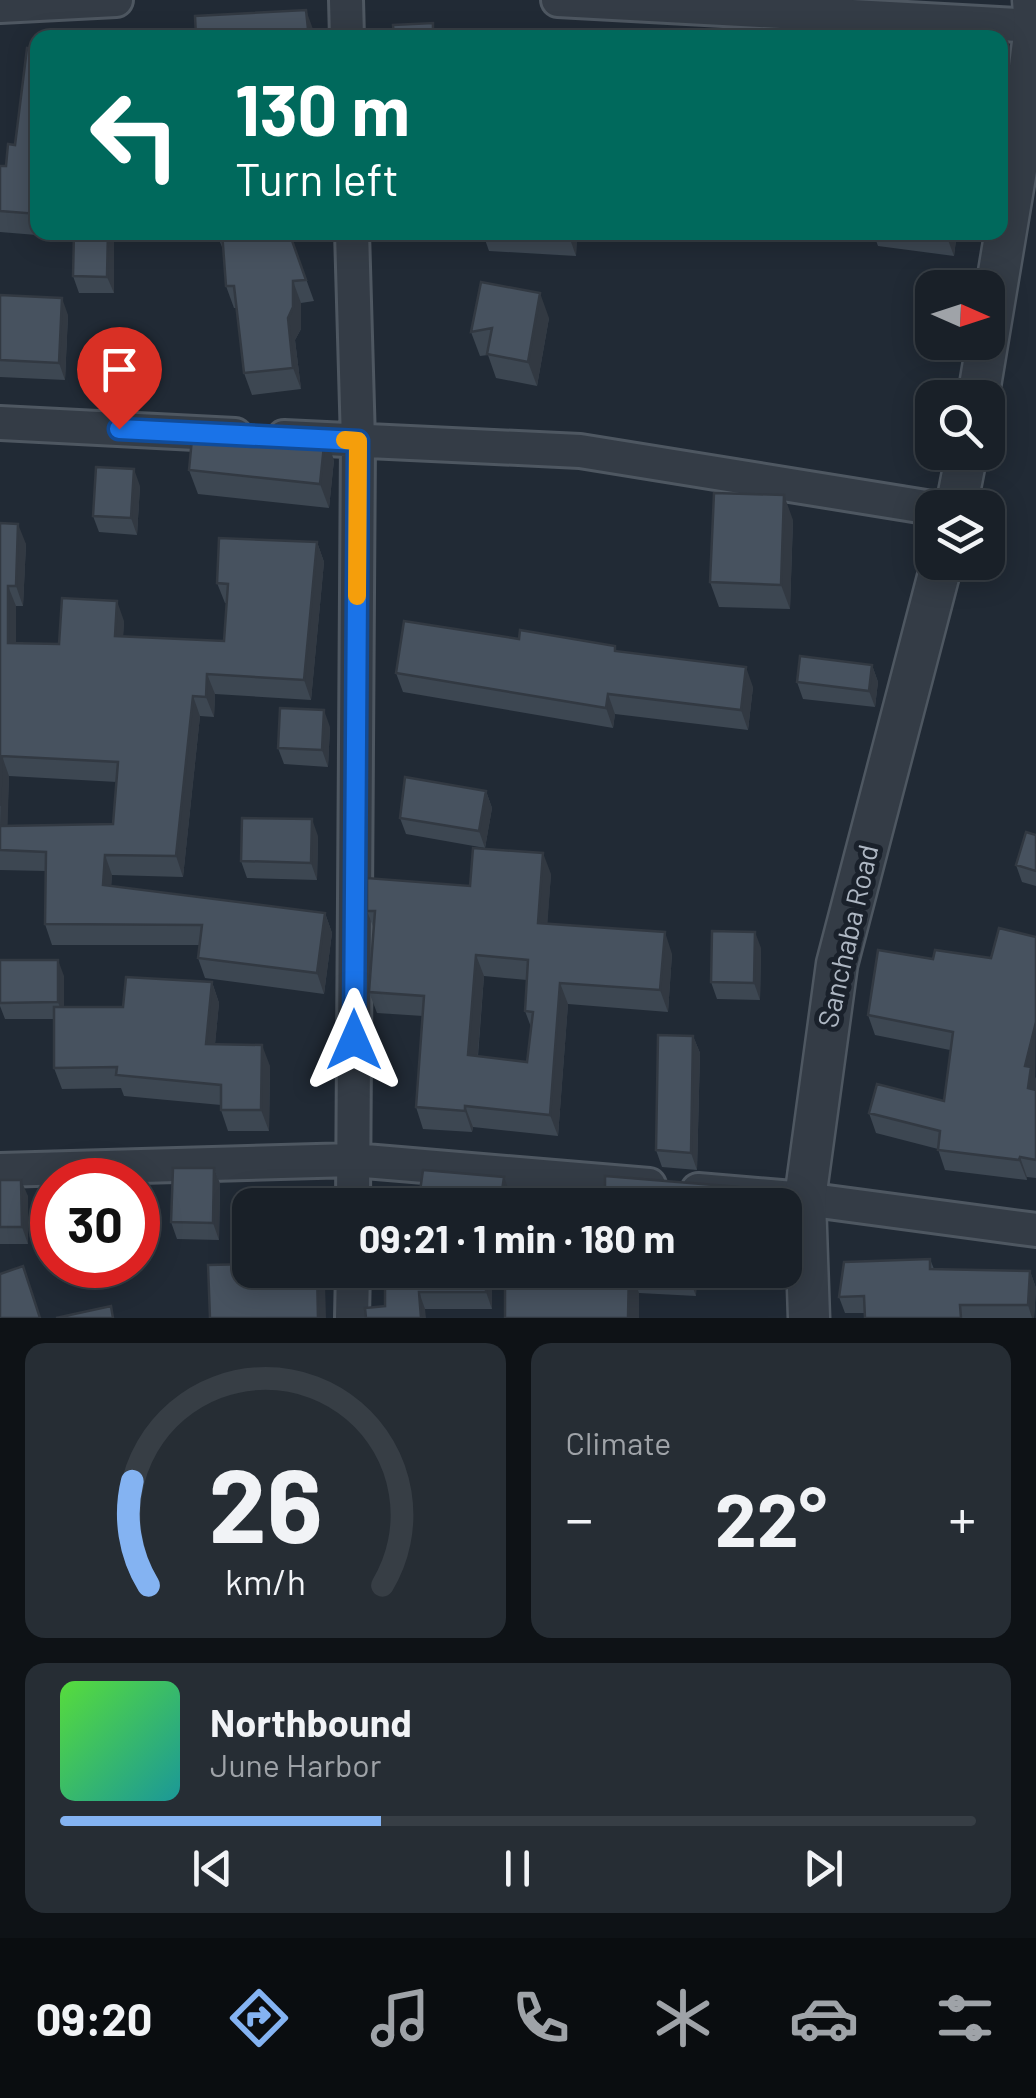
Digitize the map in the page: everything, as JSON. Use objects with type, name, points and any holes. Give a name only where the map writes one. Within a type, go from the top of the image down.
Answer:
[{"type":"street","points":[[0,6],[116,0]]},
{"type":"street","points":[[346,0],[347,30]]},
{"type":"street","points":[[558,0],[1036,26]]},
{"type":"street","points":[[1008,206],[1036,26],[1033,0]]},
{"type":"street","points":[[352,240],[358,441],[353,1188]]},
{"type":"street","points":[[981,380],[1003,240]]},
{"type":"street","points":[[0,423],[580,451],[915,505]]},
{"type":"street","name":"Sanchaba Road","points":[[809,1318],[805,1199],[837,964],[937,580]]},
{"type":"street","points":[[0,1170],[353,1160],[805,1199],[1036,1230]]},
{"type":"street","points":[[352,1318],[353,1288]]},
{"type":"building","points":[[306,10],[308,30],[196,30],[195,16]]},
{"type":"building","points":[[433,23],[433,30],[393,30],[393,25]]},
{"type":"building","points":[[27,48],[30,213],[0,211],[0,166],[6,166],[8,144],[15,145]]},
{"type":"building","points":[[74,240],[108,240],[107,277],[73,276]]},
{"type":"building","points":[[223,240],[292,240],[306,280],[293,281],[293,307],[288,318],[293,368],[244,373],[234,286],[226,286]]},
{"type":"building","points":[[481,282],[540,293],[528,362],[487,354],[492,328],[471,332]]},
{"type":"building","points":[[0,295],[62,298],[59,363],[0,360]]},
{"type":"building","points":[[193,428],[325,436],[320,484],[189,470]]},
{"type":"building","points":[[96,467],[134,469],[131,518],[93,516]]},
{"type":"building","points":[[714,493],[784,495],[781,585],[710,582]]},
{"type":"building","points":[[0,523],[18,524],[16,586],[8,586],[8,643],[59,644],[62,598],[117,601],[115,636],[224,641],[228,584],[217,583],[219,538],[317,542],[304,680],[207,674],[206,697],[193,696],[176,856],[105,855],[103,885],[325,913],[317,973],[198,958],[202,925],[45,924],[46,852],[0,850],[0,826],[113,824],[118,762],[2,756],[0,806]]},
{"type":"building","points":[[404,621],[519,639],[520,630],[615,646],[615,651],[746,667],[741,710],[608,694],[606,708],[396,673]]},
{"type":"building","points":[[800,656],[872,665],[869,691],[797,682]]},
{"type":"building","points":[[280,708],[324,710],[322,750],[278,748]]},
{"type":"building","points":[[405,777],[486,791],[479,831],[400,818]]},
{"type":"building","points":[[242,818],[312,819],[311,863],[241,861]]},
{"type":"building","points":[[1026,832],[1036,835],[1036,871],[1016,865]]},
{"type":"building","points":[[473,848],[543,853],[538,923],[665,932],[660,990],[560,983],[550,1115],[465,1106],[465,1111],[416,1107],[424,996],[369,992],[375,911],[367,911],[367,878],[470,886]],"holes":[[[476,955],[528,960],[525,1011],[533,1012],[527,1062],[468,1055]]]},
{"type":"building","points":[[999,928],[1036,937],[1036,1022],[1025,1066],[1031,1067],[1028,1088],[1036,1090],[1036,1160],[938,1150],[940,1131],[869,1113],[877,1084],[944,1101],[953,1032],[868,1015],[878,950],[933,959],[935,950],[991,958]]},
{"type":"building","points":[[712,931],[755,932],[754,983],[711,982]]},
{"type":"building","points":[[0,960],[58,960],[58,1002],[0,1003]]},
{"type":"building","points":[[126,977],[212,982],[206,1044],[262,1045],[261,1110],[221,1110],[221,1085],[116,1075],[117,1067],[54,1068],[54,1007],[123,1007]]},
{"type":"building","points":[[658,1035],[693,1036],[691,1153],[656,1150]]},
{"type":"building","points":[[173,1168],[214,1168],[213,1223],[171,1222]]},
{"type":"building","points":[[423,1170],[504,1177],[502,1188],[420,1188]]},
{"type":"building","points":[[605,1176],[738,1187],[738,1188],[605,1188]]},
{"type":"building","points":[[0,1180],[21,1180],[22,1227],[0,1227]]},
{"type":"building","points":[[930,1259],[930,1269],[1030,1271],[1028,1305],[960,1305],[961,1318],[865,1318],[864,1296],[839,1297],[844,1262]]},
{"type":"building","points":[[232,1264],[232,1288],[317,1288],[318,1318],[210,1318],[208,1265]]},
{"type":"building","points":[[23,1266],[40,1318],[0,1318],[0,1274]]},
{"type":"building","points":[[385,1288],[486,1288],[486,1292],[419,1292],[421,1318],[366,1318],[365,1308],[385,1306]]},
{"type":"building","points":[[505,1288],[629,1288],[628,1318],[505,1318]]},
{"type":"building","points":[[111,1306],[113,1318],[56,1318]]},
{"type":"slow traffic","points":[[345,440],[358,441],[357,596]]},
{"type":"route","points":[[119,429],[358,441],[354,1040]]}]
